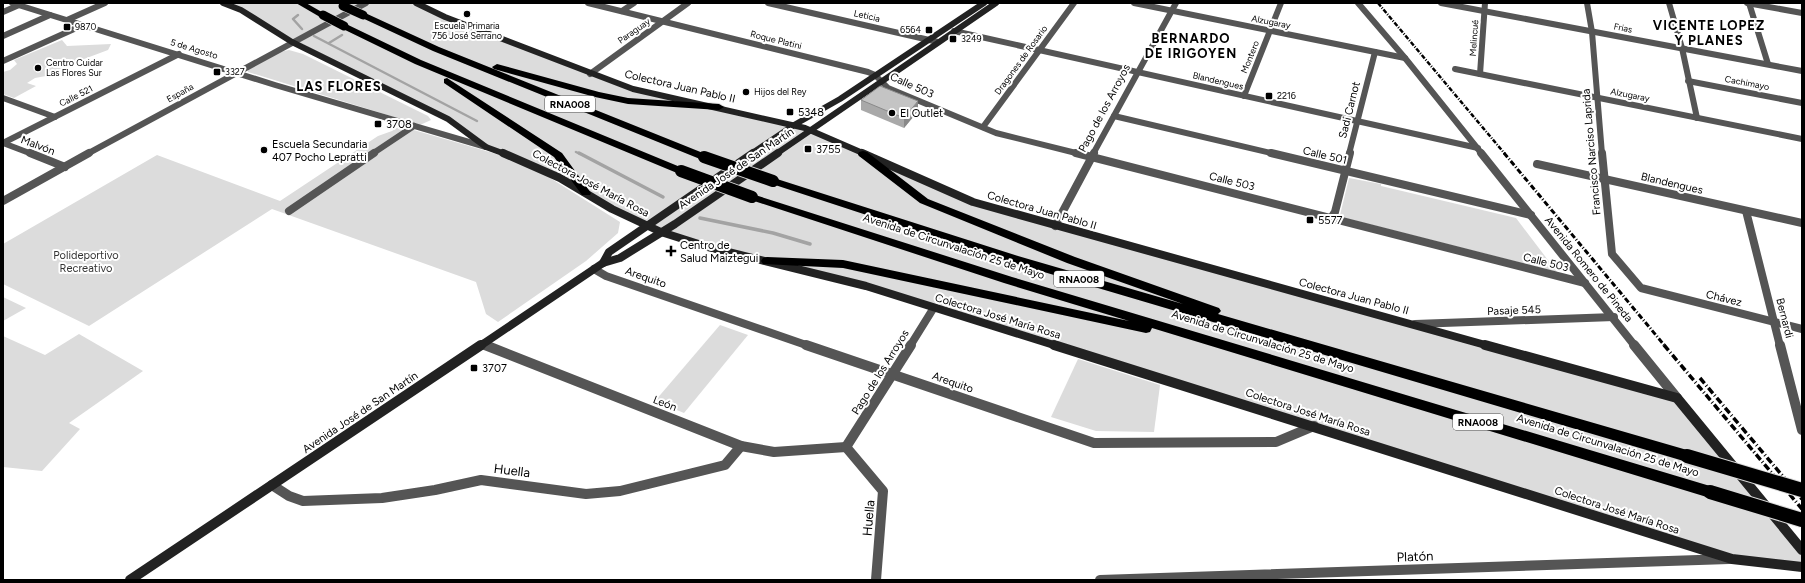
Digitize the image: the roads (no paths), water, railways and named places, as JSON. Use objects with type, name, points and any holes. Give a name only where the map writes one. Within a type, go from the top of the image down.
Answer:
[{"type":"highway","name":"Avenida de Circunvalación 25 de Mayo","points":[[300,3],[418,62],[681,171],[752,197],[1008,280],[1802,520]]},
{"type":"highway","name":"Avenida de Circunvalación 25 de Mayo","points":[[341,4],[436,49],[704,157],[773,181],[1014,259],[1388,370],[1802,490]]},
{"type":"highway","points":[[436,49],[598,95],[628,101],[719,107]]},
{"type":"highway","points":[[418,62],[471,95],[558,156],[586,193]]},
{"type":"highway","name":"RNA008","points":[[863,154],[924,201],[958,215],[1071,260],[1388,370]]},
{"type":"highway","points":[[768,261],[843,264],[912,277],[981,295],[1056,309],[1245,352]]},
{"type":"main road","name":"Colectora José María Rosa","points":[[223,3],[241,10],[292,42],[448,119],[486,147],[531,164],[560,178],[612,209],[661,232],[708,248],[768,261],[866,286],[933,309],[1314,426],[1732,559],[1802,567]]},
{"type":"main road","name":"Colectora Juan Pablo II","points":[[416,3],[445,17],[632,89],[719,107],[794,125],[973,202],[1677,398]]},
{"type":"main road","name":"Avenida José de San Martín","points":[[603,263],[609,252],[794,125],[840,99],[984,3]]},
{"type":"main road","name":"Avenida José de San Martín","points":[[130,580],[603,263],[620,258],[812,132],[880,81],[996,3]]},
{"type":"main road","name":"Avenida Romero de Pineda","points":[[1677,398],[1802,550]]},
{"type":"street","name":"5 de Agosto","points":[[12,3],[486,147]]},
{"type":"street","points":[[67,20],[105,3]]},
{"type":"street","name":"España","points":[[3,201],[236,72],[366,3]]},
{"type":"street","name":"Roque Platini","points":[[588,3],[875,75]]},
{"type":"street","points":[[622,11],[634,3]]},
{"type":"street","name":"Paraguay","points":[[590,74],[688,3]]},
{"type":"street","name":"Leticia","points":[[768,3],[938,42]]},
{"type":"street","name":"Dragones de Rosario","points":[[983,127],[1074,3]]},
{"type":"street","name":"Alzugaray","points":[[1134,3],[1405,58]]},
{"type":"street","name":"Pago de los Arroyos","points":[[1055,226],[1136,72],[1176,3]]},
{"type":"street","name":"Montero","points":[[1244,96],[1281,3]]},
{"type":"street","name":"Avenida Romero de Pineda","points":[[1358,3],[1478,148],[1677,398]]},
{"type":"street","name":"Frias","points":[[1441,3],[1802,70]]},
{"type":"street","name":"Melincué","points":[[1480,74],[1485,3]]},
{"type":"street","name":"Francisco Narciso Laprida","points":[[1587,3],[1592,32],[1596,97],[1612,254],[1641,288]]},
{"type":"street","points":[[1669,3],[1682,48],[1697,118]]},
{"type":"street","points":[[1768,64],[1748,3],[1802,13]]},
{"type":"street","points":[[3,12],[19,5]]},
{"type":"street","points":[[3,36],[50,15]]},
{"type":"street","points":[[3,61],[83,25]]},
{"type":"street","name":"Blandengues","points":[[954,31],[1478,148]]},
{"type":"street","name":"Sadi Carnot","points":[[1330,218],[1335,212],[1375,52]]},
{"type":"street","name":"Calle 521","points":[[3,143],[179,54]]},
{"type":"street","name":"Alzugaray","points":[[1455,69],[1802,139]]},
{"type":"street","points":[[875,75],[880,81]]},
{"type":"street","name":"Calle 503","points":[[880,81],[888,88],[996,133],[1585,283]]},
{"type":"street","name":"Cachimayo","points":[[1688,81],[1802,103]]},
{"type":"street","points":[[3,98],[55,117]]},
{"type":"street","name":"Calle 501","points":[[1114,116],[1531,215]]},
{"type":"street","points":[[288,211],[414,126]]},
{"type":"street","name":"Malvón","points":[[3,143],[65,167]]},
{"type":"street","name":"Blandengues","points":[[1537,164],[1802,223]]},
{"type":"street","name":"Bernardi","points":[[1746,211],[1802,430]]},
{"type":"street","name":"Arequito","points":[[594,269],[606,276],[1094,443],[1276,442],[1314,426]]},
{"type":"street","name":"Chávez","points":[[1641,288],[1802,328]]},
{"type":"street","name":"Pago de los Arroyos","points":[[846,447],[894,374],[933,309]]},
{"type":"street","name":"Pasaje 545","points":[[1415,324],[1614,317]]},
{"type":"street","name":"León","points":[[482,344],[741,446],[774,452],[846,447]]},
{"type":"street","name":"Huella","points":[[272,485],[289,496],[303,501],[382,498],[436,490],[481,480],[586,494],[620,491],[725,465],[741,446]]},
{"type":"street","name":"Huella","points":[[846,447],[883,491],[876,580]]},
{"type":"street","name":"Platón","points":[[1100,580],[1291,577],[1732,559]]},
{"type":"waterway","points":[[298,15],[293,19],[302,29]]},
{"type":"waterway","points":[[329,43],[342,35]]},
{"type":"waterway","points":[[314,36],[477,121]]},
{"type":"waterway","points":[[576,152],[580,154]]},
{"type":"waterway","points":[[579,153],[663,197]]},
{"type":"waterway","points":[[700,218],[773,233],[810,244]]},
{"type":"railway","points":[[1378,3],[1505,154]]},
{"type":"railway","points":[[1504,153],[1665,346]]},
{"type":"railway","points":[[1664,345],[1802,509]]},
{"type":"railway","points":[[1700,378],[1802,499]]},
{"type":"place","name":"Escuela Primaria 756 José Serrano","points":[[467,14]]},
{"type":"place","name":"9870","points":[[67,27]]},
{"type":"place","name":"6564","points":[[929,30]]},
{"type":"place","name":"3249","points":[[953,39]]},
{"type":"place","name":"Centro Cuidar Las Flores Sur","points":[[38,68]]},
{"type":"place","name":"3327","points":[[217,72]]},
{"type":"place","name":"Hijos del Rey","points":[[746,92]]},
{"type":"place","name":"2216","points":[[1269,96]]},
{"type":"place","name":"5348","points":[[790,112]]},
{"type":"place","name":"El Outlet","points":[[892,113]]},
{"type":"place","name":"3708","points":[[378,124]]},
{"type":"place","name":"3755","points":[[808,149]]},
{"type":"place","name":"Escuela Secundaria 407 Pocho Lepratti","points":[[264,150]]},
{"type":"place","name":"5577","points":[[1310,220]]},
{"type":"place","name":"Centro de Salud Maiztegui","points":[[671,251]]},
{"type":"place","name":"3707","points":[[474,368]]},
{"type":"district","name":"VICENTE LOPEZ Y PLANES","points":[[1709,32]]},
{"type":"district","name":"BERNARDO DE IRIGOYEN","points":[[1191,46]]},
{"type":"district","name":"LAS FLORES","points":[[339,86]]},
{"type":"park label","name":"Polideportivo Recreativo","points":[[86,261]]}]
